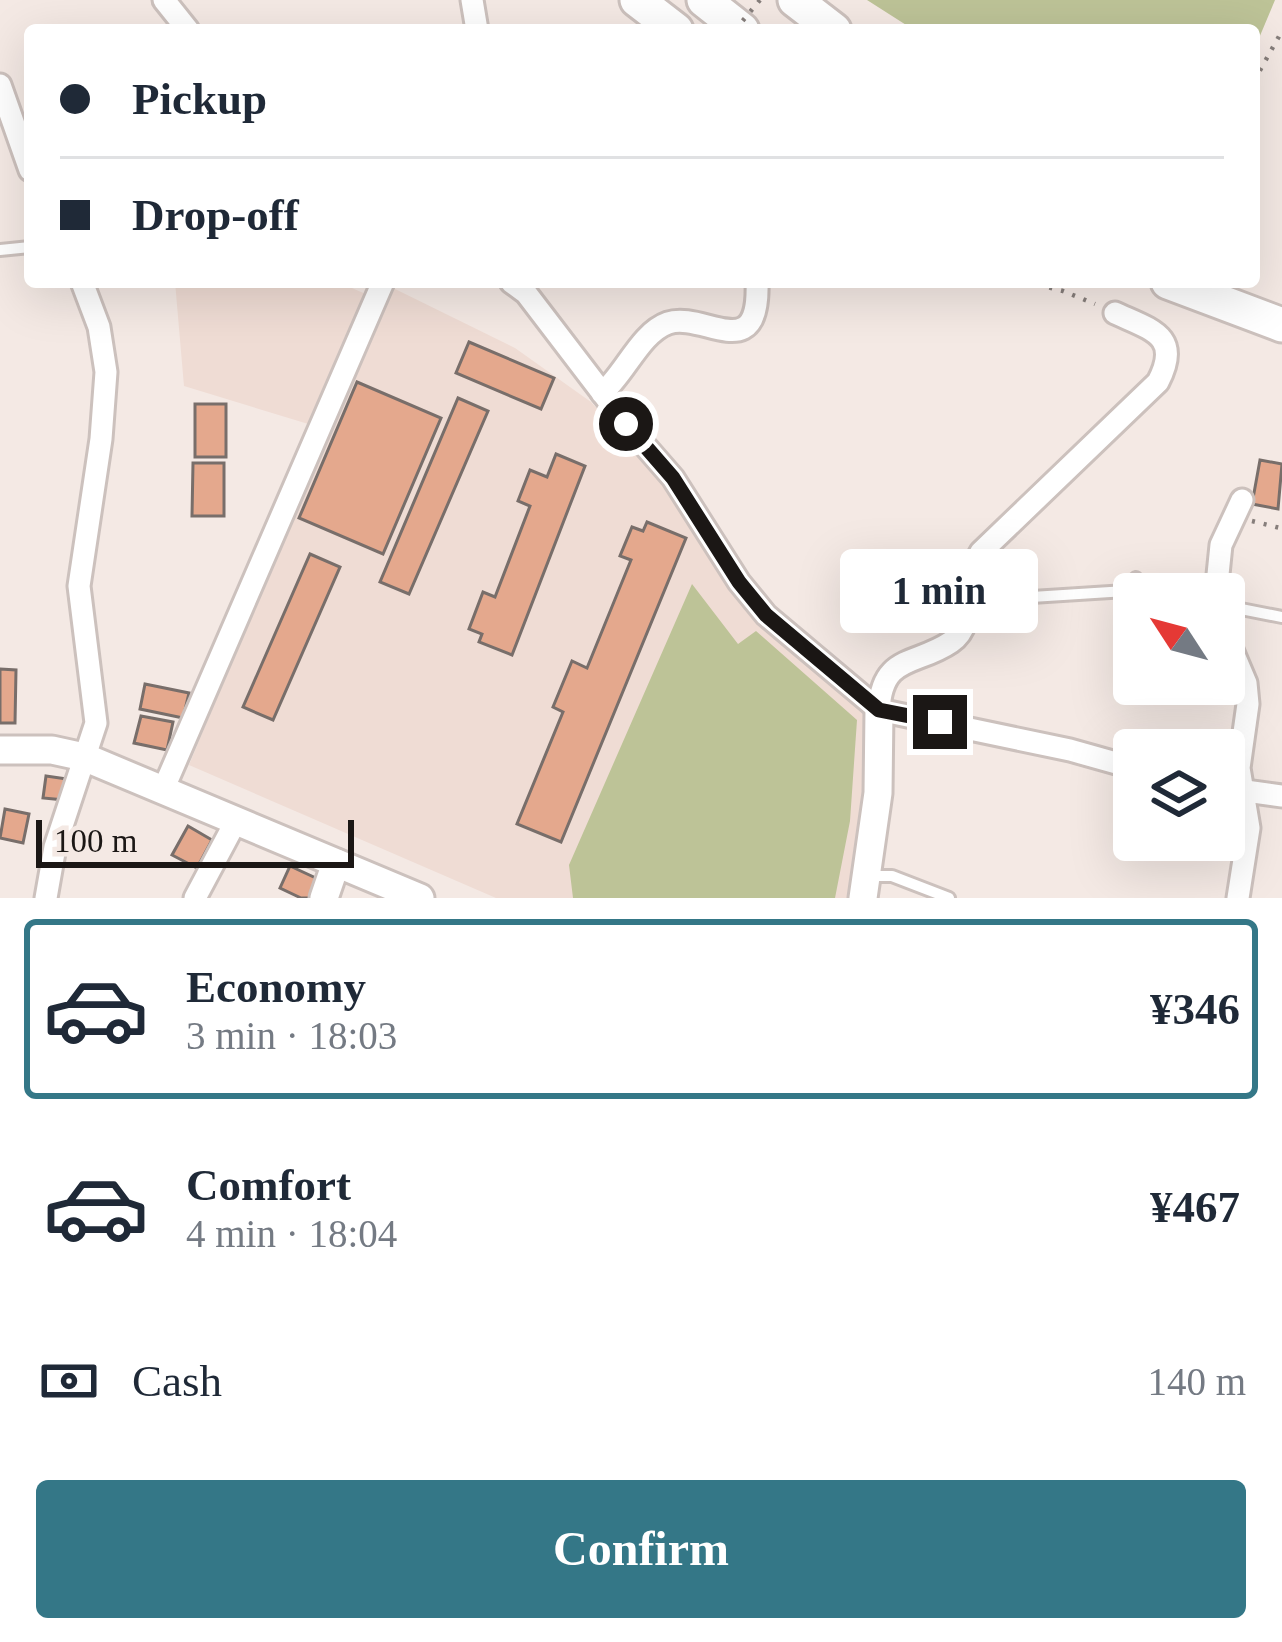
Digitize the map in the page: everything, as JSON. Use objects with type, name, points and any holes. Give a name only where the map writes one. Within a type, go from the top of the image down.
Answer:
[{"type":"highway","points":[[637,0],[668,24]]},
{"type":"highway","points":[[704,0],[731,24]]},
{"type":"highway","points":[[795,0],[826,24]]},
{"type":"highway","points":[[1185,288],[1282,322]]},
{"type":"highway","points":[[1216,288],[1282,322]]},
{"type":"street","points":[[164,0],[183,24]]},
{"type":"street","points":[[0,85],[4,115],[24,157]]},
{"type":"street","points":[[46,898],[55,847],[96,724],[79,586],[106,372],[99,327],[84,288]]},
{"type":"street","points":[[163,790],[380,288]]},
{"type":"street","points":[[519,288],[673,478],[739,582],[766,615],[879,710],[1113,762]]},
{"type":"street","points":[[602,393],[666,323],[687,320],[719,332],[736,331],[751,318],[758,288]]},
{"type":"street","points":[[865,887],[878,793],[880,694],[889,674],[903,661],[954,641],[966,623],[969,573],[981,552],[1158,382],[1168,362],[1166,345],[1158,333],[1115,313]]},
{"type":"street","points":[[1219,573],[1222,545],[1238,509]]},
{"type":"street","points":[[1244,729],[1245,681]]},
{"type":"street","points":[[0,750],[52,750],[84,757],[420,898]]},
{"type":"street","points":[[1245,791],[1282,796]]},
{"type":"street","points":[[1245,818],[1249,828],[1245,853]]},
{"type":"street","points":[[195,898],[236,821]]},
{"type":"street","points":[[1238,898],[1244,861]]},
{"type":"street","points":[[324,898],[336,863]]},
{"type":"lane","points":[[969,601],[1113,592]]},
{"type":"lane","points":[[1245,610],[1282,616]]},
{"type":"lane","points":[[865,887],[892,876],[949,898]]},
{"type":"path","points":[[1260,70],[1282,31]]},
{"type":"path","points":[[1051,288],[1115,313]]},
{"type":"path","points":[[1238,509],[1280,528],[1282,524]]},
{"type":"shaded area","points":[[176,288],[352,288],[382,301],[393,288],[515,348],[591,402],[663,481],[738,595],[859,703],[867,719],[866,801],[851,898],[496,898],[189,765],[328,430],[184,386]]},
{"type":"green space","points":[[867,0],[1275,0],[1260,36],[1260,24],[905,24]]},
{"type":"green space","points":[[692,584],[738,644],[756,631],[857,720],[850,821],[835,898],[573,898],[569,865]]},
{"type":"building","points":[[469,342],[554,378],[541,409],[456,373]]},
{"type":"building","points":[[357,382],[441,418],[383,554],[299,518]]},
{"type":"building","points":[[458,398],[488,411],[409,594],[380,582]]},
{"type":"building","points":[[195,404],[226,404],[226,457],[195,457]]},
{"type":"building","points":[[556,454],[585,466],[512,655],[479,642],[482,634],[469,629],[483,592],[495,597],[530,506],[518,501],[530,470],[547,477]]},
{"type":"building","points":[[1260,460],[1282,464],[1278,509],[1252,504]]},
{"type":"building","points":[[193,463],[224,463],[224,516],[192,516]]},
{"type":"building","points":[[647,522],[686,538],[561,842],[517,824],[563,712],[553,707],[572,661],[587,668],[631,560],[620,556],[632,527],[643,531]]},
{"type":"building","points":[[310,554],[340,567],[273,720],[243,707]]},
{"type":"building","points":[[0,669],[16,670],[15,723],[0,723]]},
{"type":"building","points":[[145,684],[189,693],[183,718],[140,709]]},
{"type":"building","points":[[141,716],[173,722],[167,750],[134,743]]},
{"type":"building","points":[[46,776],[67,779],[65,800],[43,798]]},
{"type":"building","points":[[5,809],[29,814],[23,843],[0,838]]},
{"type":"building","points":[[188,826],[212,840],[197,868],[172,855]]},
{"type":"building","points":[[290,866],[320,880],[311,898],[280,888]]},
{"type":"route","points":[[626,424],[673,478],[739,582],[766,615],[879,710],[940,722]]}]
